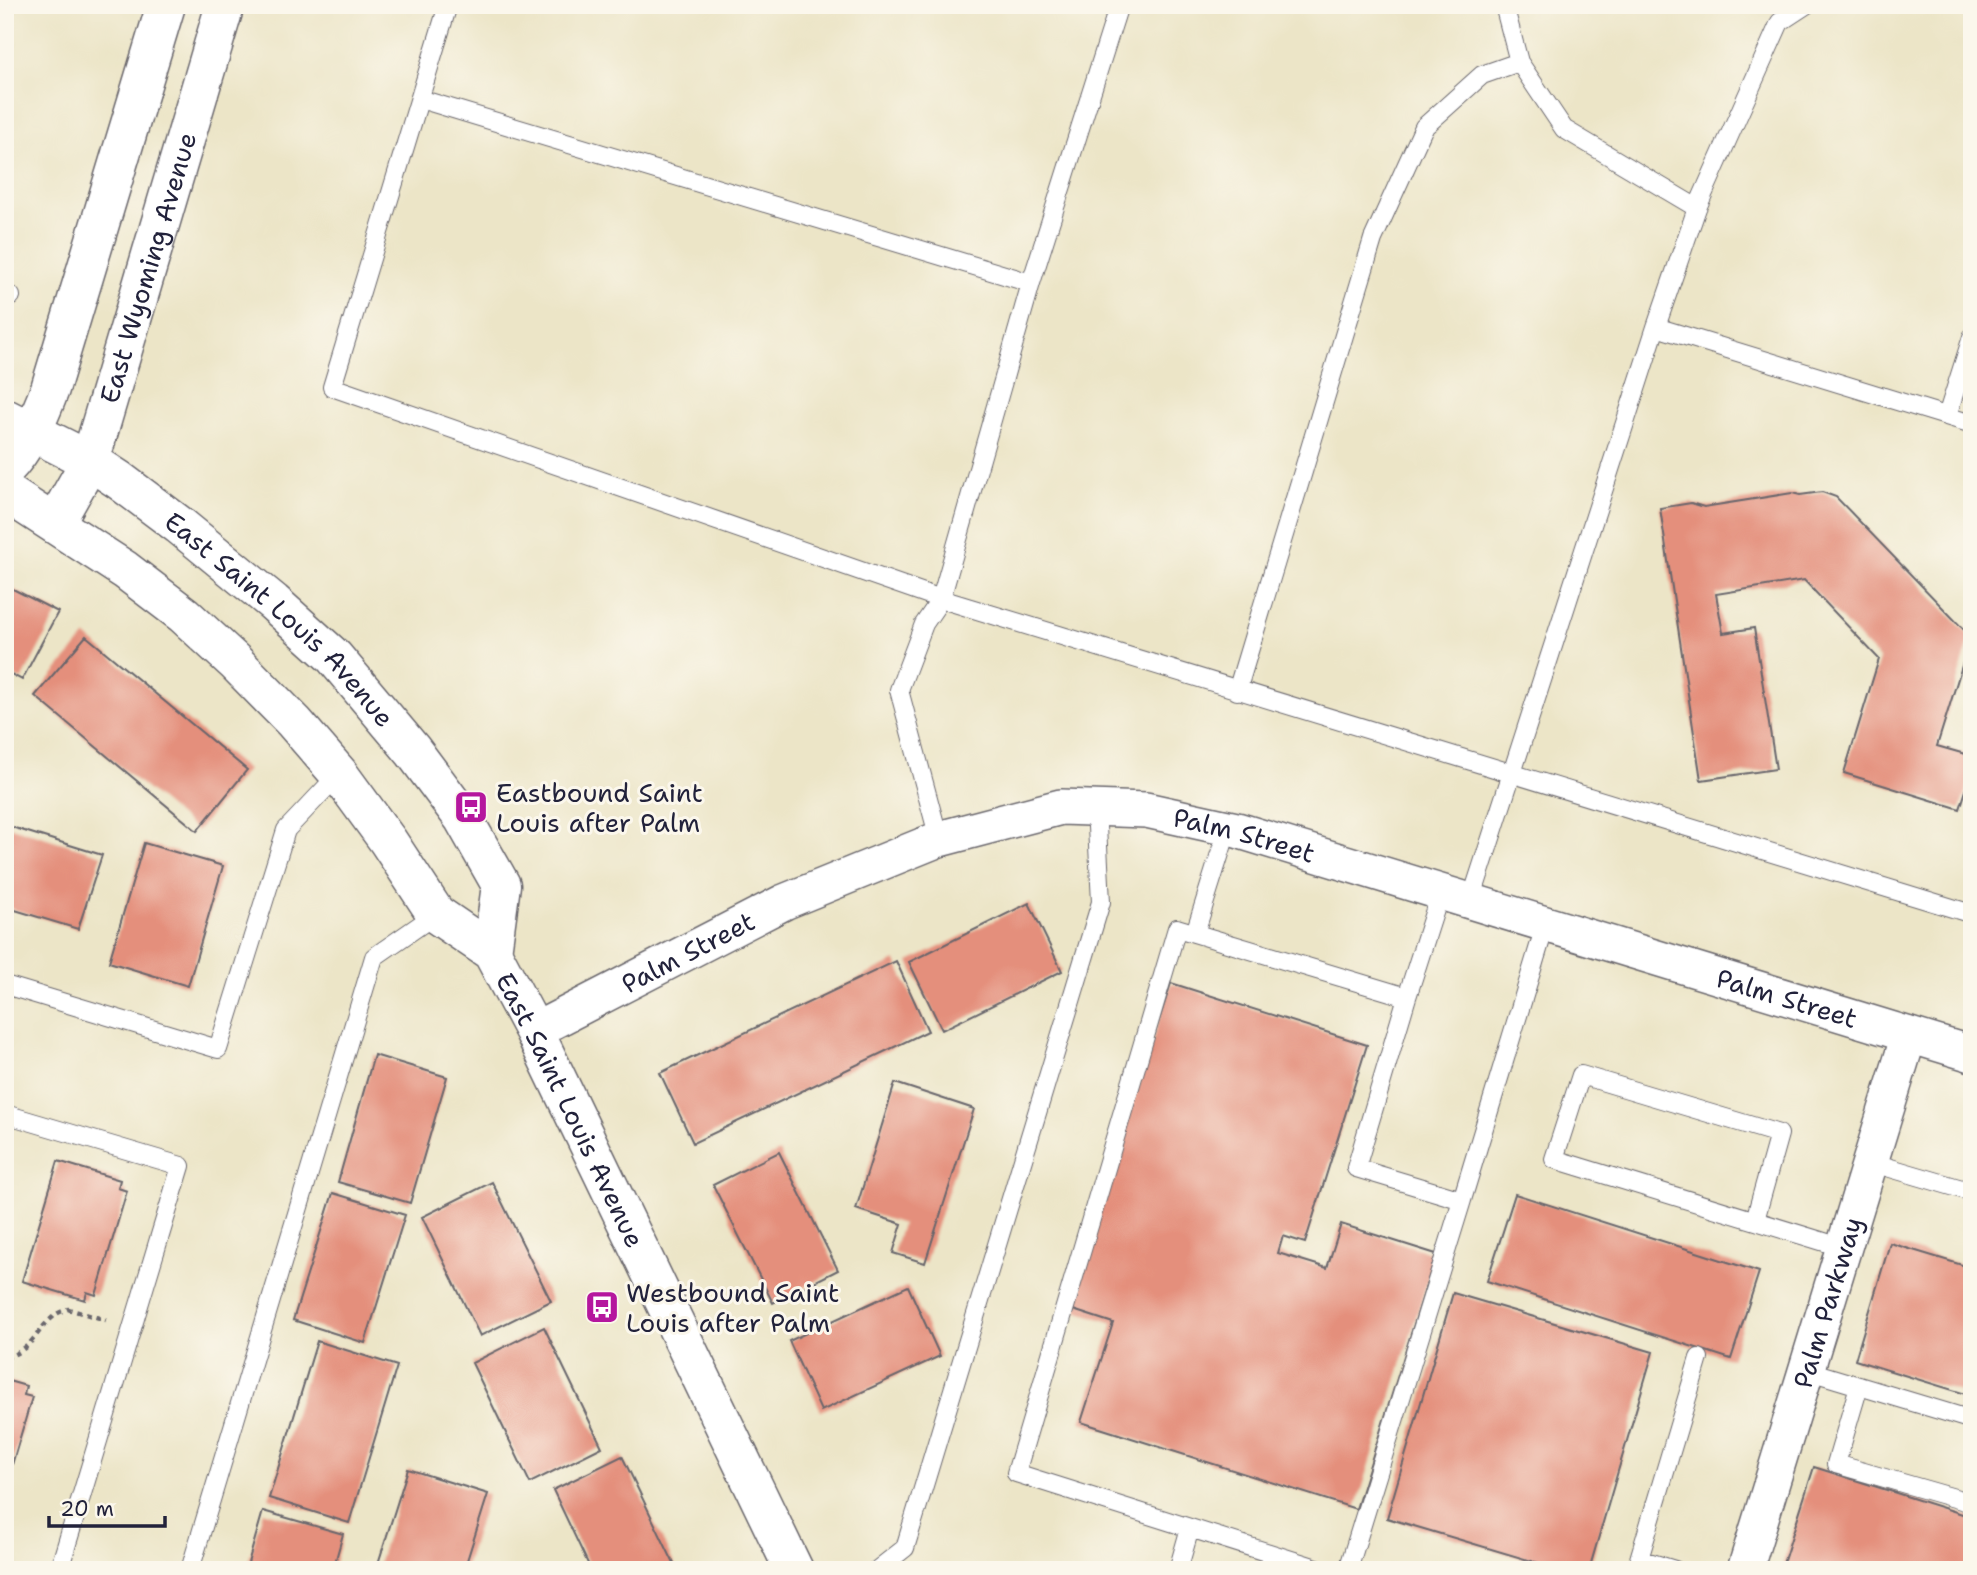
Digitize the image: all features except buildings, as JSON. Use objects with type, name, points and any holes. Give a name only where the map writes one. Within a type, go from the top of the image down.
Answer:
[{"type":"main road","points":[[5,469],[13,461],[19,424],[50,389],[166,5]]},
{"type":"main road","name":"East Wyoming Avenue","points":[[55,523],[90,461],[225,5]]},
{"type":"main road","points":[[19,424],[90,461]]},
{"type":"main road","name":"East Saint Louis Avenue","points":[[90,461],[179,525],[273,602],[334,657],[414,751],[463,818],[501,884],[492,953]]},
{"type":"main road","points":[[5,492],[55,523]]},
{"type":"main road","name":"East Saint Louis Avenue","points":[[55,523],[125,570],[184,615],[235,662],[339,774],[388,841],[436,914],[492,953],[534,1031],[794,1570]]},
{"type":"street","name":"Palm Street","points":[[534,1031],[784,902],[939,839],[1061,807],[1146,810],[1228,828],[1456,895],[1972,1054]]},
{"type":"street","name":"Palm Parkway","points":[[1745,1570],[1909,1035]]},
{"type":"lane","points":[[448,5],[332,387],[941,599],[1972,915]]},
{"type":"lane","points":[[939,839],[899,690],[924,624],[941,599],[1031,283],[1119,5]]},
{"type":"lane","points":[[1504,5],[1519,62],[1564,129],[1697,208]]},
{"type":"lane","points":[[1462,1200],[1356,1168],[1407,997],[1512,772],[1697,208],[1780,22],[1806,5]]},
{"type":"lane","points":[[1237,691],[1373,239],[1424,127],[1482,75],[1519,62]]},
{"type":"lane","points":[[420,99],[1031,283]]},
{"type":"lane","points":[[1656,327],[1972,424]]},
{"type":"lane","points":[[1947,416],[1972,337]]},
{"type":"lane","points":[[5,985],[218,1049],[286,830],[339,774]]},
{"type":"lane","points":[[877,1570],[905,1548],[1101,902],[1096,808]]},
{"type":"lane","points":[[1195,933],[1228,828]]},
{"type":"lane","points":[[190,1570],[374,957],[436,914]]},
{"type":"lane","points":[[1348,1570],[1546,923]]},
{"type":"lane","points":[[1323,1570],[1016,1473],[1177,928],[1407,997]]},
{"type":"lane","points":[[1755,1220],[1779,1134],[1581,1075],[1554,1159],[1844,1248]]},
{"type":"lane","points":[[5,1114],[181,1166],[59,1570]]},
{"type":"lane","points":[[1870,1162],[1972,1192]]},
{"type":"lane","points":[[1675,1570],[1639,1559],[1699,1358]]},
{"type":"lane","points":[[1806,1370],[1972,1420]]},
{"type":"lane","points":[[1859,1386],[1836,1464],[1972,1503]]},
{"type":"lane","points":[[1178,1570],[1191,1528]]},
{"type":"path","points":[[5,1358],[13,1356],[33,1342],[53,1316],[68,1309],[132,1328]]},
{"type":"place","name":"Eastbound Saint Louis after Palm","points":[[471,807]]},
{"type":"place","name":"Westbound Saint Louis after Palm","points":[[602,1307]]}]
